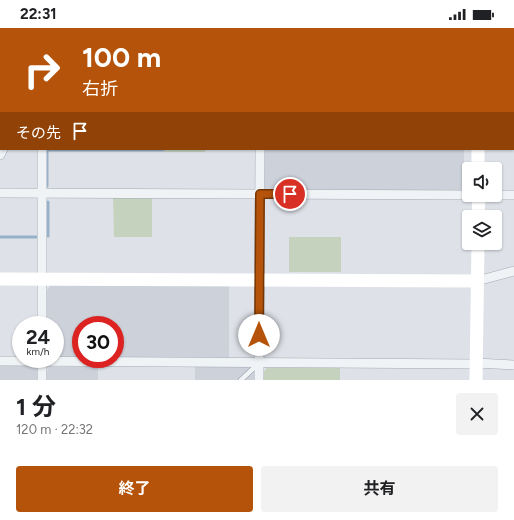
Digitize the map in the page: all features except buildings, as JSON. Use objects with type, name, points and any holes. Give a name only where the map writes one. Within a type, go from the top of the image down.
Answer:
[{"type":"street","points":[[42,150],[42,316]]},
{"type":"street","points":[[258,380],[260,150]]},
{"type":"street","points":[[478,150],[478,162]]},
{"type":"street","points":[[0,193],[462,195]]},
{"type":"street","points":[[502,195],[514,195]]},
{"type":"street","points":[[476,380],[478,250]]},
{"type":"street","points":[[0,279],[478,281],[514,271]]},
{"type":"street","points":[[64,360],[514,365]]},
{"type":"street","points":[[0,361],[12,361]]},
{"type":"street","points":[[42,368],[42,380]]},
{"type":"lane","points":[[242,380],[259,363]]},
{"type":"shaded area","points":[[263,150],[464,150],[464,162],[462,162],[462,190],[460,192],[268,191],[263,187]]},
{"type":"shaded area","points":[[51,285],[229,286],[229,360],[124,359],[124,316],[72,316],[72,359],[64,359],[64,316],[46,316],[46,291]]},
{"type":"shaded area","points":[[0,365],[12,365],[12,368],[36,368],[38,370],[38,380],[0,380]]},
{"type":"shaded area","points":[[195,367],[248,367],[255,375],[255,380],[195,380]]},
{"type":"shaded area","points":[[49,368],[98,368],[98,380],[46,380],[46,372]]},
{"type":"green space","points":[[164,150],[205,150],[205,152],[164,152]]},
{"type":"green space","points":[[113,198],[152,198],[152,237],[114,237]]},
{"type":"green space","points":[[289,237],[341,237],[341,272],[289,272]]},
{"type":"green space","points":[[267,368],[340,368],[340,380],[263,380],[263,373]]},
{"type":"waterway","points":[[47,150],[47,186]]},
{"type":"waterway","points":[[47,150],[163,150]]},
{"type":"waterway","points":[[48,202],[48,236]]},
{"type":"waterway","points":[[0,237],[38,237]]},
{"type":"route","points":[[259,335],[260,194],[290,194]]}]
